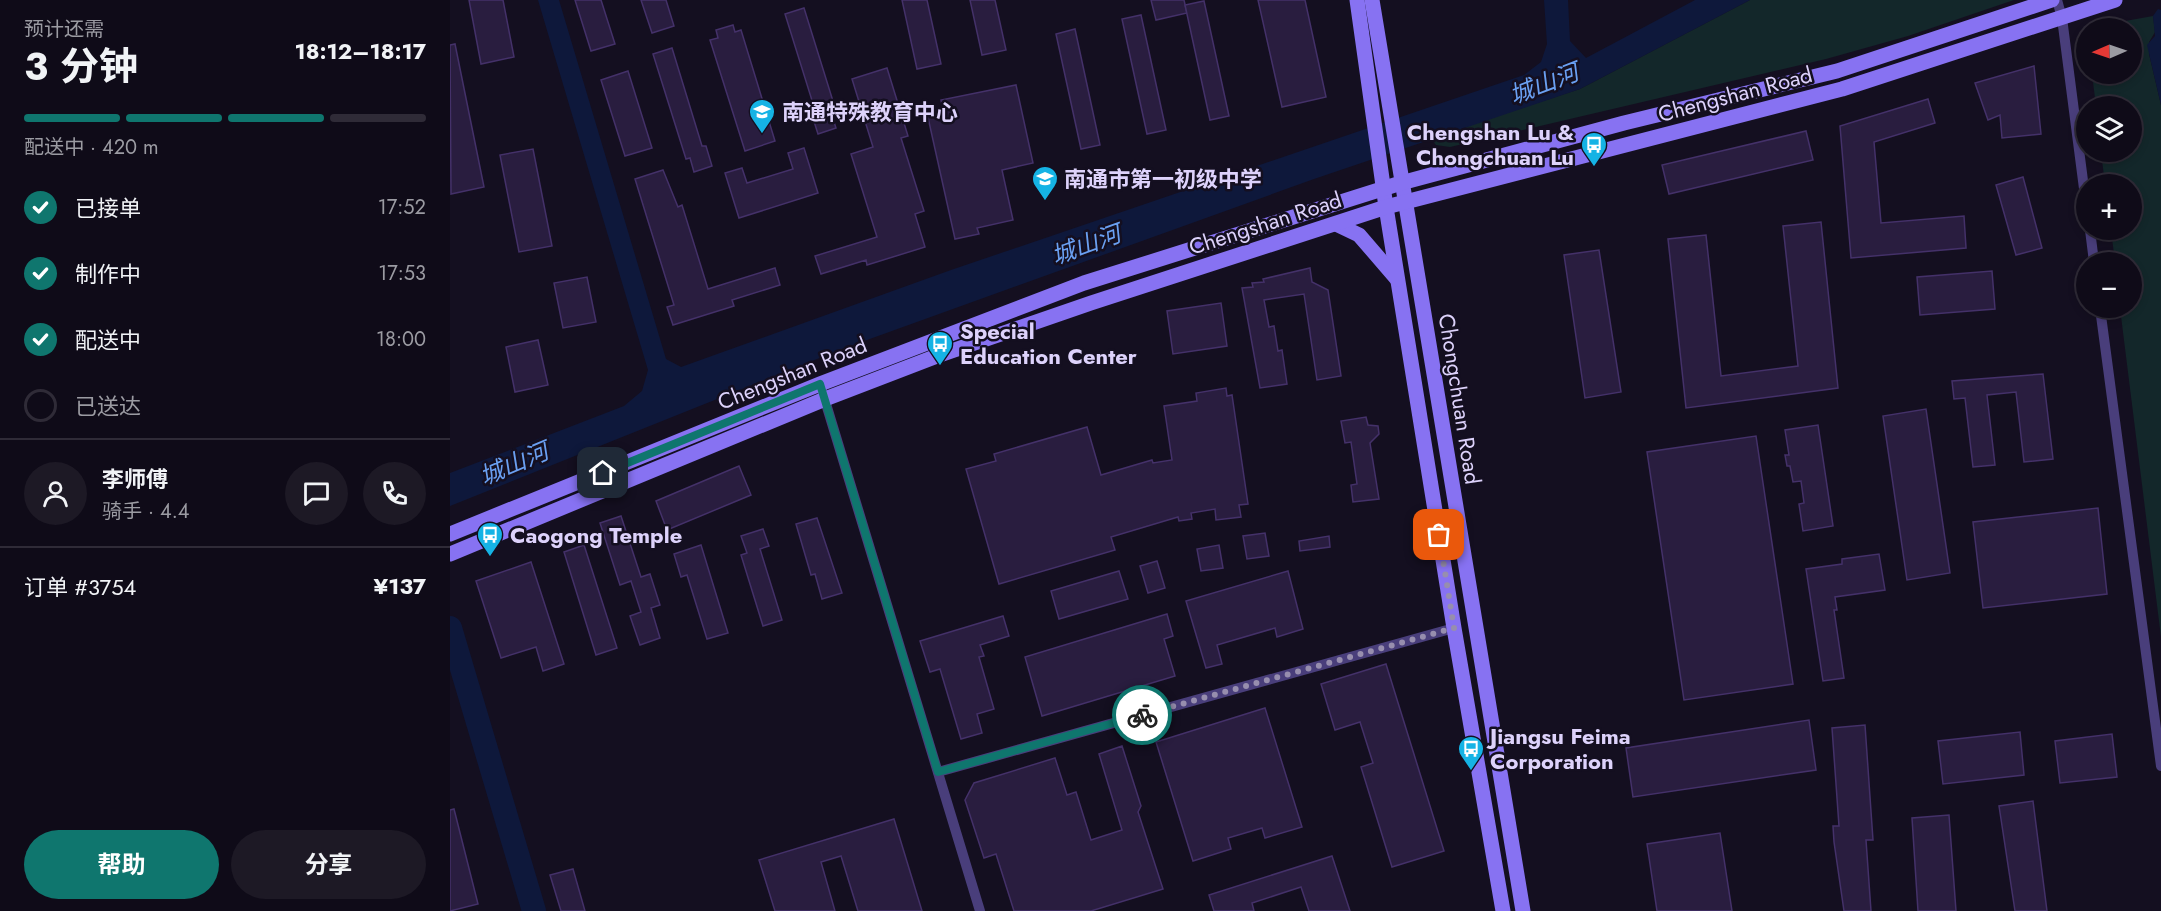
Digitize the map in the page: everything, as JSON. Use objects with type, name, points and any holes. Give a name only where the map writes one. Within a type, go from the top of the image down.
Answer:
[{"type":"main road","name":"Chongchuan Road","points":[[1357,0],[1405,202],[1523,911]]},
{"type":"main road","name":"Chongchuan Road","points":[[1372,0],[1382,110],[1386,207],[1454,628],[1503,911]]},
{"type":"main road","name":"Chengshan Road","points":[[450,534],[820,384],[1084,283],[1401,183],[1624,123],[1837,71],[2052,0]]},
{"type":"main road","name":"Chengshan Road","points":[[450,555],[825,399],[937,356],[1080,307],[1386,207],[1842,89],[2115,0]]},
{"type":"main road","points":[[1336,224],[1359,235],[1398,281]]},
{"type":"street","points":[[2057,0],[2062,18],[2082,174]]},
{"type":"street","points":[[2101,318],[2161,766]]},
{"type":"street","points":[[820,384],[980,911]]},
{"type":"street","points":[[938,772],[1454,628]]},
{"type":"green space","points":[[1750,0],[2014,0],[1908,36],[1826,59],[1450,147],[1436,145],[1430,138],[1580,89]]},
{"type":"green space","points":[[2153,16],[2155,32],[2149,42],[2149,54],[2161,105],[2161,637],[2121,318],[2142,318],[2142,252],[2114,252],[2112,240],[2142,240],[2142,174],[2104,174],[2102,162],[2142,162],[2142,96],[2095,96],[2093,84],[2142,84],[2142,18]]},
{"type":"water","name":"城山河","points":[[538,0],[559,0],[666,359],[681,367],[951,270],[1524,75],[1541,62],[1547,44],[1544,0],[1568,0],[1570,41],[1586,58],[1695,0],[1750,0],[1580,89],[1314,179],[842,349],[450,506],[450,473],[624,406],[642,391],[648,370]]},
{"type":"water","points":[[2158,9],[2161,10],[2161,105],[2147,45],[2155,36],[2153,16]]},
{"type":"building","points":[[469,0],[503,0],[514,57],[481,64]]},
{"type":"building","points":[[575,0],[601,0],[615,44],[591,51]]},
{"type":"building","points":[[641,0],[666,0],[674,26],[652,33]]},
{"type":"building","points":[[902,0],[927,0],[941,64],[917,69]]},
{"type":"building","points":[[970,0],[995,0],[1006,50],[982,55]]},
{"type":"building","points":[[1151,0],[1184,0],[1187,13],[1156,20]]},
{"type":"building","points":[[1258,0],[1305,0],[1326,97],[1282,107]]},
{"type":"building","points":[[1204,1],[1229,116],[1210,120],[1185,5]]},
{"type":"building","points":[[804,8],[837,114],[832,116],[836,128],[818,134],[811,112],[815,110],[785,14]]},
{"type":"building","points":[[1141,15],[1166,130],[1147,134],[1122,19]]},
{"type":"building","points":[[733,25],[735,32],[741,30],[775,141],[745,151],[710,40],[718,38],[716,30]]},
{"type":"building","points":[[1075,29],[1100,145],[1081,149],[1056,34]]},
{"type":"building","points":[[455,44],[484,187],[451,194],[450,45]]},
{"type":"building","points":[[672,48],[702,146],[706,146],[712,166],[694,172],[690,158],[686,159],[653,54]]},
{"type":"building","points":[[2034,66],[2041,134],[2002,138],[2000,115],[1988,120],[1975,83]]},
{"type":"building","points":[[887,68],[908,136],[901,138],[924,211],[915,214],[925,247],[867,265],[866,260],[821,274],[815,256],[877,237],[851,154],[873,147],[852,79]]},
{"type":"building","points":[[628,71],[652,148],[625,156],[601,80]]},
{"type":"building","points":[[1016,85],[1033,163],[1002,170],[1013,220],[977,228],[979,234],[955,239],[927,113],[943,110],[941,100]]},
{"type":"building","points":[[1928,99],[1935,123],[1874,142],[1881,223],[1964,216],[1966,248],[1851,258],[1840,126]]},
{"type":"building","points":[[1806,131],[1813,160],[1669,194],[1662,165]]},
{"type":"building","points":[[804,148],[818,193],[739,218],[725,173],[742,168],[747,183],[793,169],[788,153]]},
{"type":"building","points":[[533,149],[552,246],[519,252],[500,155]]},
{"type":"building","points":[[663,170],[678,207],[682,205],[708,289],[775,268],[780,285],[732,300],[734,306],[673,325],[667,307],[674,305],[635,179]]},
{"type":"building","points":[[2023,177],[2042,248],[2016,255],[1996,185]]},
{"type":"building","points":[[1821,222],[1838,388],[1686,408],[1668,239],[1706,235],[1721,376],[1798,366],[1783,226]]},
{"type":"building","points":[[1599,250],[1621,392],[1585,398],[1564,255]]},
{"type":"building","points":[[1310,268],[1312,282],[1328,290],[1341,376],[1317,380],[1304,294],[1264,300],[1269,327],[1274,326],[1278,351],[1282,350],[1287,384],[1260,388],[1242,288],[1253,287],[1252,283],[1264,282],[1263,279]]},
{"type":"building","points":[[1992,271],[1995,309],[1920,315],[1917,277]]},
{"type":"building","points":[[587,277],[596,322],[563,328],[554,283]]},
{"type":"building","points":[[1221,303],[1227,346],[1173,354],[1167,311]]},
{"type":"building","points":[[538,340],[548,385],[515,392],[506,347]]},
{"type":"building","points":[[2043,374],[2053,459],[2024,462],[2016,392],[1987,395],[1995,465],[1973,467],[1965,398],[1954,399],[1952,381]]},
{"type":"building","points":[[1226,388],[1227,396],[1232,395],[1248,504],[1239,505],[1241,517],[1216,520],[1215,509],[1191,513],[1192,519],[1179,521],[1178,517],[1111,537],[1115,550],[999,584],[966,469],[996,461],[994,454],[1087,427],[1101,475],[1152,460],[1153,463],[1172,460],[1164,406],[1197,401],[1196,393]]},
{"type":"building","points":[[1926,409],[1950,573],[1907,580],[1883,416]]},
{"type":"building","points":[[1366,417],[1368,425],[1378,426],[1379,434],[1370,443],[1379,499],[1353,502],[1351,485],[1357,484],[1351,442],[1345,443],[1341,421]]},
{"type":"building","points":[[1818,425],[1833,526],[1803,531],[1799,504],[1804,503],[1801,481],[1793,482],[1790,466],[1787,466],[1785,455],[1789,455],[1785,430]]},
{"type":"building","points":[[1756,436],[1793,684],[1684,700],[1647,452]]},
{"type":"building","points":[[739,466],[751,495],[667,530],[656,501]]},
{"type":"building","points":[[2098,508],[2107,594],[1983,608],[1973,522]]},
{"type":"building","points":[[621,516],[641,577],[650,574],[660,605],[651,608],[660,638],[640,645],[630,616],[641,612],[631,581],[620,585],[600,523]]},
{"type":"building","points":[[817,518],[842,593],[822,599],[815,574],[811,575],[796,524]]},
{"type":"building","points":[[763,529],[769,546],[760,549],[782,620],[763,626],[741,555],[747,553],[741,536]]},
{"type":"building","points":[[1265,533],[1269,556],[1247,559],[1243,536]]},
{"type":"building","points":[[1329,536],[1330,547],[1300,551],[1299,541]]},
{"type":"building","points":[[584,545],[617,648],[596,655],[564,552]]},
{"type":"building","points":[[701,545],[728,633],[707,639],[687,575],[681,577],[674,554]]},
{"type":"building","points":[[1219,545],[1223,568],[1201,571],[1197,549]]},
{"type":"building","points":[[1879,554],[1885,590],[1835,597],[1837,610],[1834,610],[1844,678],[1823,681],[1806,569],[1842,564],[1842,559]]},
{"type":"building","points":[[1157,561],[1165,588],[1148,593],[1140,566]]},
{"type":"building","points":[[531,562],[564,664],[543,671],[536,647],[501,658],[476,581]]},
{"type":"building","points":[[1119,571],[1128,599],[1059,619],[1051,591]]},
{"type":"building","points":[[1288,571],[1303,629],[1277,637],[1275,628],[1217,645],[1222,664],[1206,668],[1186,601]]},
{"type":"building","points":[[1167,614],[1173,636],[1164,639],[1175,676],[1042,716],[1025,657]]},
{"type":"building","points":[[1003,616],[1009,636],[980,645],[984,656],[979,657],[994,709],[977,714],[982,733],[961,739],[940,669],[930,672],[920,641]]},
{"type":"building","points":[[1386,664],[1444,851],[1392,867],[1361,767],[1373,763],[1360,722],[1335,730],[1321,684]]},
{"type":"building","points":[[1265,708],[1302,827],[1265,838],[1262,828],[1228,838],[1231,849],[1193,861],[1156,742]]},
{"type":"building","points":[[1809,720],[1816,770],[1633,797],[1626,748]]},
{"type":"building","points":[[1865,725],[1873,840],[1866,840],[1871,911],[1844,911],[1834,842],[1833,826],[1839,826],[1832,728]]},
{"type":"building","points":[[2020,732],[2024,775],[1943,784],[1938,741]]},
{"type":"building","points":[[2112,734],[2117,777],[2060,783],[2055,741]]},
{"type":"building","points":[[1122,746],[1141,806],[1138,812],[1163,889],[1091,911],[1014,911],[996,854],[984,858],[965,800],[974,783],[1055,758],[1067,795],[1076,792],[1091,840],[1122,830],[1099,754]]},
{"type":"building","points":[[2033,801],[2047,911],[2015,911],[1999,806]]},
{"type":"building","points":[[454,809],[478,904],[450,911],[450,810]]},
{"type":"building","points":[[1949,815],[1956,911],[1918,911],[1912,818]]},
{"type":"building","points":[[894,819],[922,911],[858,911],[841,856],[821,862],[835,911],[775,911],[759,860]]},
{"type":"building","points":[[1720,833],[1732,911],[1657,911],[1647,844]]},
{"type":"building","points":[[1332,856],[1350,911],[1309,911],[1301,887],[1252,903],[1254,911],[1214,911],[1209,895]]},
{"type":"building","points":[[573,869],[585,911],[561,911],[550,875]]},
{"type":"waterway","points":[[450,628],[534,911]]},
{"type":"way so far","points":[[1142,715],[1454,628],[1439,535]]},
{"type":"place","name":"南通特殊教育中心","points":[[762,135]]},
{"type":"place","name":"Chengshan Lu & Chongchuan Lu","points":[[1594,168]]},
{"type":"place","name":"南通市第一初级中学","points":[[1045,202]]},
{"type":"place","name":"Special Education Center","points":[[940,367]]},
{"type":"place","name":"Caogong Temple","points":[[490,558]]},
{"type":"place","name":"Jiangsu Feima Corporation","points":[[1471,772]]},
{"type":"route","points":[[603,473],[820,384],[938,772],[1142,715]]}]
